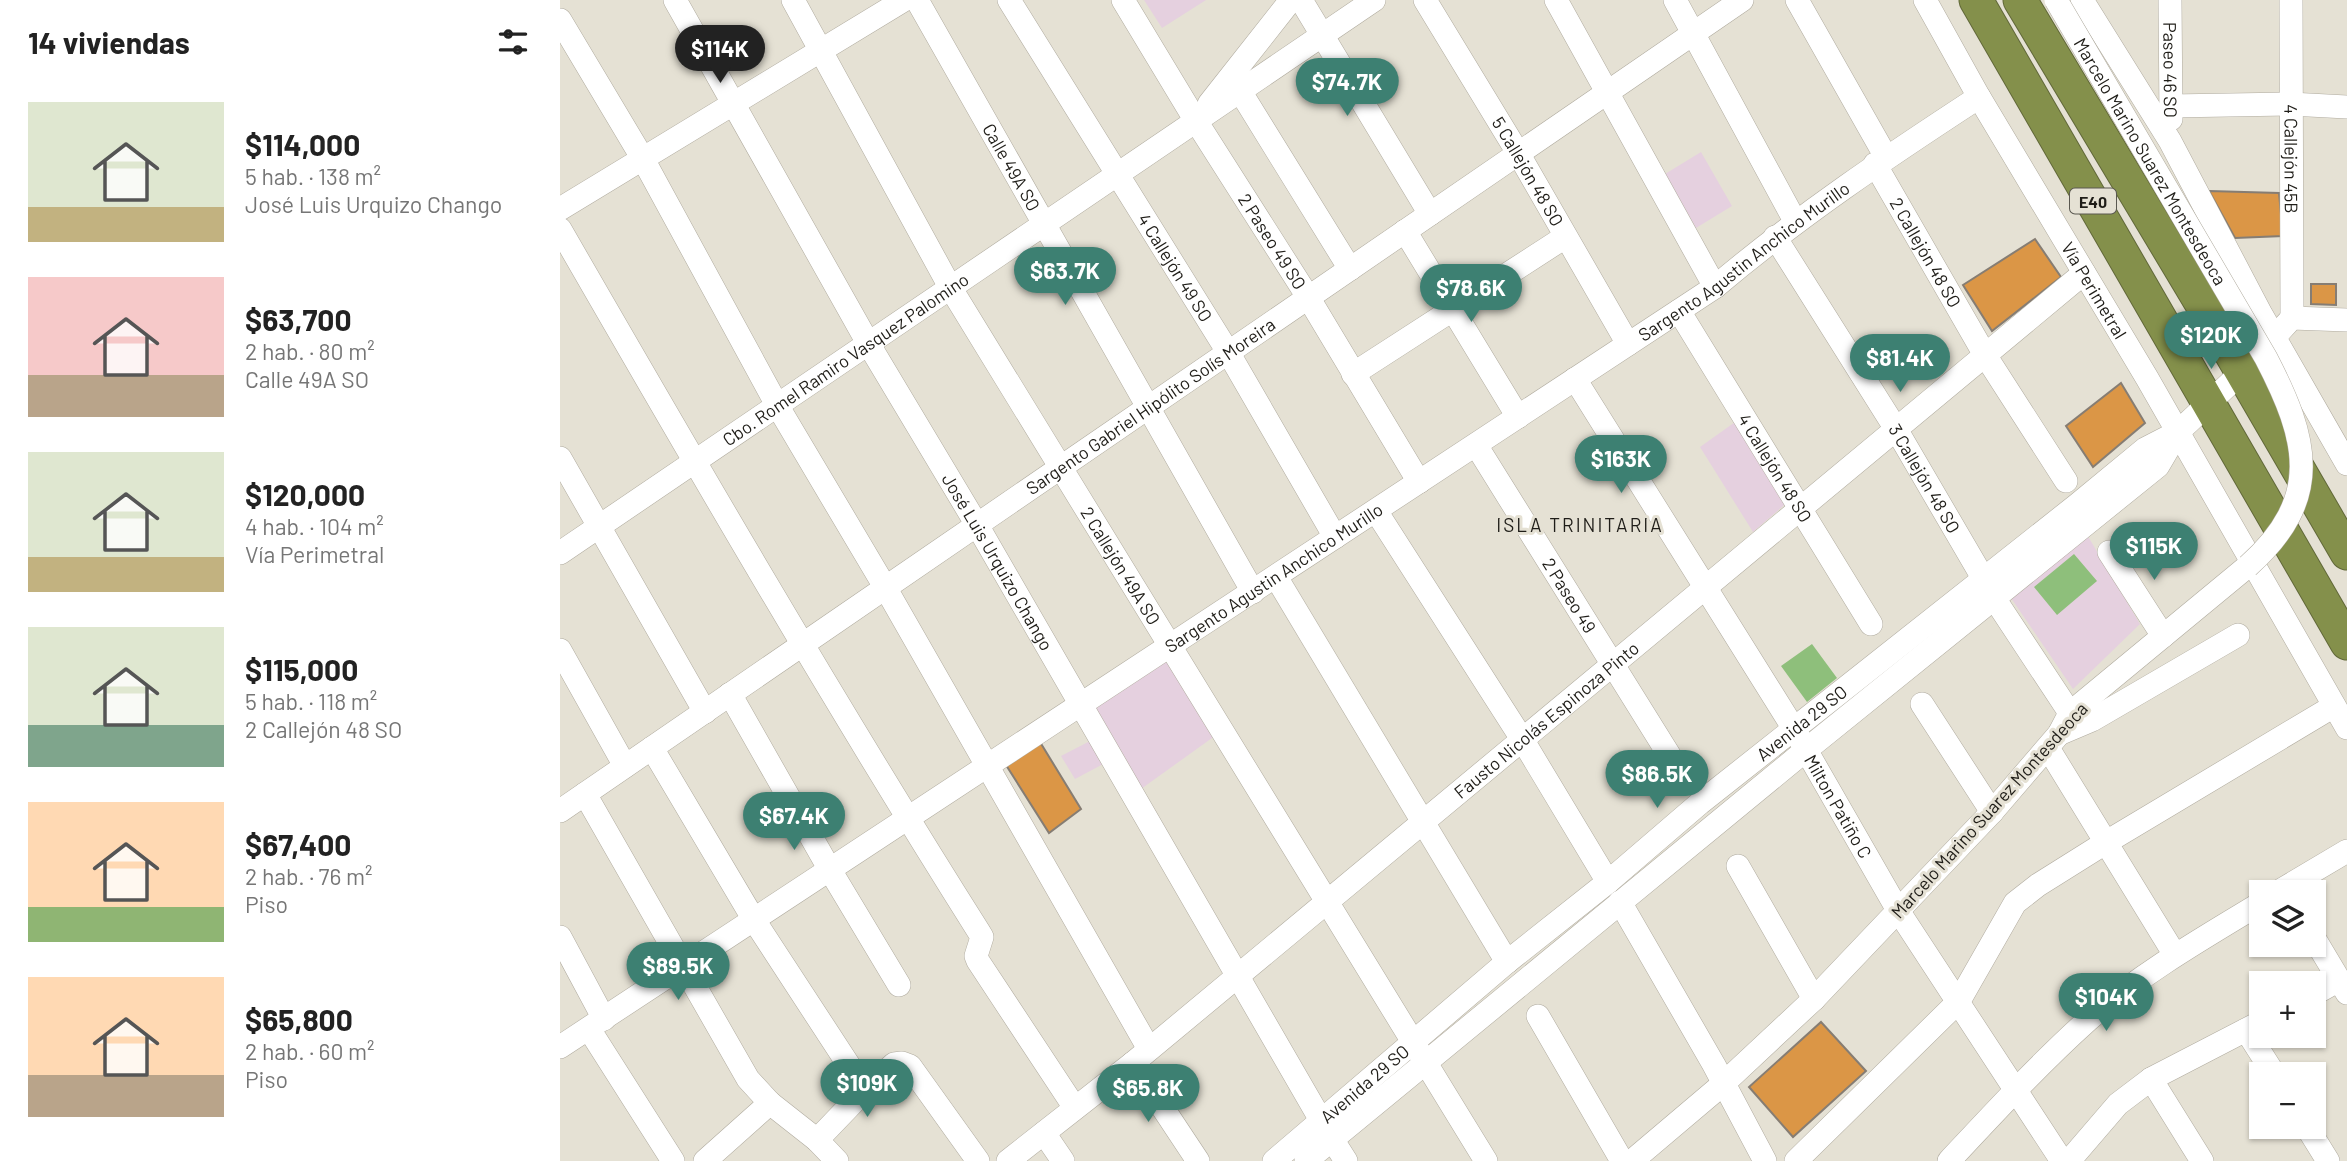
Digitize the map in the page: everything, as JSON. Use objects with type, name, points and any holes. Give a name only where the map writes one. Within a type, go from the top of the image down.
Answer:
[{"type":"highway","name":"E40","points":[[1976,0],[2347,643]]},
{"type":"highway","name":"E40","points":[[2020,0],[2347,553]]},
{"type":"street","name":"José Luis Urquizo Chango","points":[[676,0],[868,343],[977,525],[1346,1161]]},
{"type":"street","name":"2 Callejón 49A SO","points":[[793,0],[950,287],[1486,1161]]},
{"type":"street","points":[[560,209],[904,0]]},
{"type":"street","name":"Calle 49A SO","points":[[917,0],[1042,225],[1253,592]]},
{"type":"street","name":"4 Callejón 49 SO","points":[[1009,0],[1228,352],[1335,537]]},
{"type":"street","name":"2 Paseo 49 SO","points":[[1124,0],[1419,482]]},
{"type":"street","points":[[1196,121],[1291,0]]},
{"type":"street","points":[[1301,0],[1430,214]]},
{"type":"street","name":"Cbo. Romel Ramiro Vasquez Palomino","points":[[560,553],[1374,0]]},
{"type":"street","name":"5 Callejón 48 SO","points":[[1425,0],[1518,153],[1628,344]]},
{"type":"street","points":[[1556,0],[1715,287]]},
{"type":"street","points":[[1675,0],[1795,221]]},
{"type":"street","name":"Sargento Gabriel Hipólito Solís Moreira","points":[[560,811],[1742,0]]},
{"type":"street","name":"2 Callejón 48 SO","points":[[1797,0],[1985,355],[2066,481]]},
{"type":"street","name":"Vía Perimetral","points":[[1925,0],[1979,97],[2178,432],[2347,728]]},
{"type":"street","name":"Marcelo Marino Suarez Montesdeoca","points":[[1632,1161],[1723,1084],[1814,999],[1992,812],[2053,741],[2070,713],[2248,566],[2271,544],[2288,522],[2295,505],[2301,461],[2296,425],[2284,394],[2266,358],[2056,0]]},
{"type":"street","points":[[2082,0],[2171,141],[2274,337],[2347,464]]},
{"type":"street","name":"Paseo 46 SO","points":[[2170,0],[2171,141]]},
{"type":"street","name":"4 Callejón 45B","points":[[2291,0],[2292,318]]},
{"type":"street","points":[[560,20],[643,159],[777,405],[885,587],[986,767],[1198,1161]]},
{"type":"street","points":[[1240,91],[1350,269]]},
{"type":"street","name":"Sargento Agustin Anchico Murillo","points":[[560,1047],[1715,287],[1795,221],[1979,97]]},
{"type":"street","points":[[2171,106],[2290,104],[2347,107]]},
{"type":"street","points":[[560,229],[693,461],[982,937],[976,956],[978,961],[1075,1108]]},
{"type":"street","points":[[1405,231],[1518,417]]},
{"type":"street","points":[[1353,374],[1565,237]]},
{"type":"street","name":"3 Callejón 48 SO","points":[[1775,237],[1896,429],[1989,588],[2070,713]]},
{"type":"street","name":"Fausto Nicolás Espinoza Pinto","points":[[1008,1161],[1238,976],[2084,273]]},
{"type":"street","name":"4 Callejón 48 SO","points":[[1679,311],[1871,624]]},
{"type":"street","points":[[2292,318],[2347,320]]},
{"type":"street","name":"Avenida 29 SO","points":[[1420,1053],[1507,962],[1608,882],[1700,803],[1794,730],[2158,466],[2178,432],[2241,373],[2292,318]]},
{"type":"street","name":"Milton Patiño C","points":[[1575,379],[1794,730],[1899,912],[2062,1161]]},
{"type":"street","name":"2 Paseo 49","points":[[1476,445],[1686,782]]},
{"type":"street","points":[[560,458],[705,712]]},
{"type":"street","points":[[1376,511],[1522,740],[1608,882]]},
{"type":"street","points":[[2109,552],[2163,636]]},
{"type":"street","points":[[1276,577],[1507,962]]},
{"type":"street","name":"Avenida 29 SO","points":[[1274,1161],[1327,1130],[1420,1053],[1620,902],[1806,750],[1989,588]]},
{"type":"street","points":[[2175,955],[2105,844],[2053,741],[2238,635]]},
{"type":"street","points":[[560,650],[625,766]]},
{"type":"street","points":[[730,694],[899,985]]},
{"type":"street","points":[[1922,704],[1992,812]]},
{"type":"street","points":[[1796,1161],[1959,1001],[2015,903],[2038,885],[2334,706]]},
{"type":"street","points":[[652,748],[754,920],[865,1090]]},
{"type":"street","points":[[584,794],[748,1079],[770,1103],[817,1140],[836,1161]]},
{"type":"street","points":[[2301,880],[2347,851]]},
{"type":"street","points":[[1738,866],[1814,999]]},
{"type":"street","points":[[1620,902],[1765,1161]]},
{"type":"street","points":[[1950,1161],[2016,1089],[2090,1018],[2175,955],[2249,910]]},
{"type":"street","points":[[560,937],[596,1024],[673,1161]]},
{"type":"street","points":[[2325,957],[2343,987]]},
{"type":"street","points":[[1538,1016],[1622,1161]]},
{"type":"street","points":[[2069,1161],[2118,1104],[2151,1079],[2249,1028]]},
{"type":"street","points":[[817,1140],[865,1090],[894,1065],[902,1063],[910,1066],[978,1161]]},
{"type":"street","points":[[2151,1079],[2202,1161]]},
{"type":"street","points":[[705,1161],[770,1103]]},
{"type":"street","name":"Avenida 29 SO","points":[[1306,1161],[1327,1130]]},
{"type":"street","points":[[1044,1133],[1063,1161]]},
{"type":"street","points":[[2314,1139],[2329,1161],[2347,1150]]},
{"type":"shaded area","points":[[1144,0],[1206,0],[1162,28]]},
{"type":"shaded area","points":[[1701,152],[1732,206],[1696,228],[1665,174]]},
{"type":"shaded area","points":[[1738,420],[1790,500],[1753,532],[1700,447]]},
{"type":"shaded area","points":[[2086,533],[2140,624],[2073,689],[2009,595]]},
{"type":"shaded area","points":[[1168,653],[1219,733],[1141,789],[1091,705]]},
{"type":"shaded area","points":[[1092,740],[1107,762],[1075,779],[1061,756]]},
{"type":"green space","points":[[2074,554],[2097,581],[2057,615],[2034,587]]},
{"type":"green space","points":[[1812,644],[1837,678],[1807,702],[1781,666]]},
{"type":"building","points":[[2209,191],[2279,193],[2283,236],[2235,238]]},
{"type":"building","points":[[2035,239],[2061,277],[1992,331],[1963,285]]},
{"type":"building","points":[[2311,284],[2336,284],[2336,305],[2311,304]]},
{"type":"building","points":[[2121,383],[2145,423],[2093,467],[2066,426]]},
{"type":"building","points":[[1040,742],[1081,809],[1049,833],[1006,765]]},
{"type":"building","points":[[1821,1022],[1866,1071],[1793,1137],[1749,1087]]},
{"type":"district","name":"ISLA TRINITARIA","points":[[1580,524]]}]
